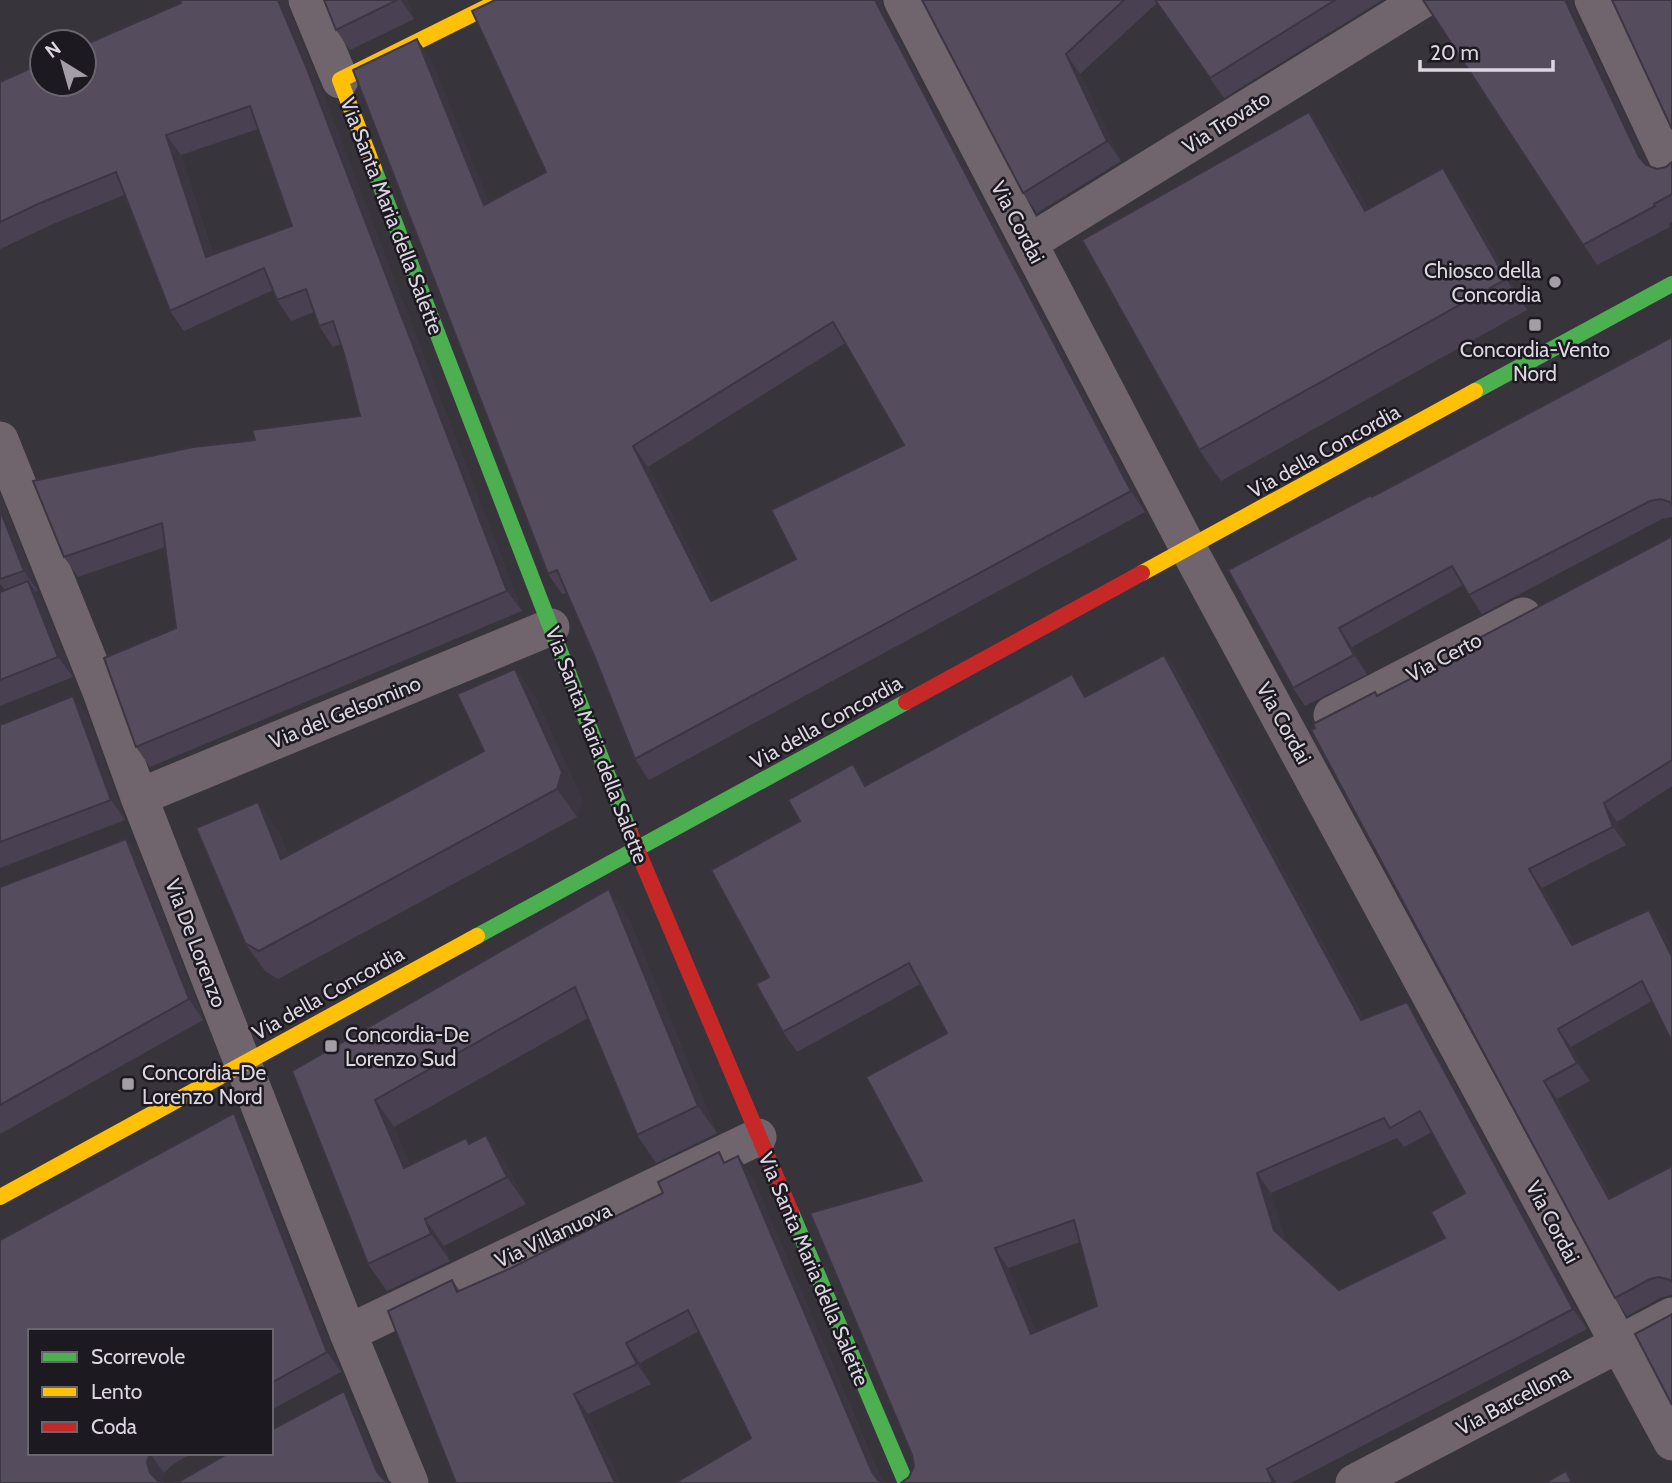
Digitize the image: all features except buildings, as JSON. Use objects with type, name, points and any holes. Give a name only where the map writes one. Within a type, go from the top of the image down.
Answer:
[{"type":"main road","points":[[340,80],[501,0]]},
{"type":"main road","name":"Via Santa Maria della Salette","points":[[340,80],[637,849],[906,1483]]},
{"type":"main road","name":"Via della Concordia","points":[[0,1197],[1672,284]]},
{"type":"street","name":"Via Santa Maria della Salette","points":[[307,0],[340,80]]},
{"type":"street","name":"Via Cordai","points":[[902,0],[1188,548],[1672,1442]]},
{"type":"street","name":"Via Trovato","points":[[1029,243],[1422,0]]},
{"type":"street","points":[[1593,0],[1672,168]]},
{"type":"street","name":"Via De Lorenzo","points":[[0,440],[88,694],[139,797],[140,837],[244,1063],[348,1333],[356,1388],[410,1483]]},
{"type":"street","name":"Via Certo","points":[[1291,737],[1549,602]]},
{"type":"street","name":"Via del Gelsomino","points":[[139,797],[551,627]]},
{"type":"street","name":"Via Villanuova","points":[[348,1333],[758,1137]]},
{"type":"street","name":"Via Barcellona","points":[[1354,1483],[1672,1316]]},
{"type":"traffic: fast","points":[[374,169],[630,833]]},
{"type":"traffic: fast","points":[[1475,391],[1672,284]]},
{"type":"traffic: fast","points":[[477,936],[906,702]]},
{"type":"traffic: fast","points":[[791,1212],[906,1483]]},
{"type":"traffic: slow","points":[[374,169],[340,80],[501,0]]},
{"type":"traffic: slow","points":[[1142,573],[1475,391]]},
{"type":"traffic: slow","points":[[0,1197],[477,936]]},
{"type":"traffic: jam","points":[[906,702],[1142,573]]},
{"type":"traffic: jam","points":[[630,833],[791,1212]]},
{"type":"place","name":"Chiosco della Concordia","points":[[1555,282]]},
{"type":"place","name":"Concordia-Vento Nord","points":[[1535,325]]},
{"type":"place","name":"Concordia-De Lorenzo Sud","points":[[331,1046]]},
{"type":"place","name":"Concordia-De Lorenzo Nord","points":[[128,1084]]}]
